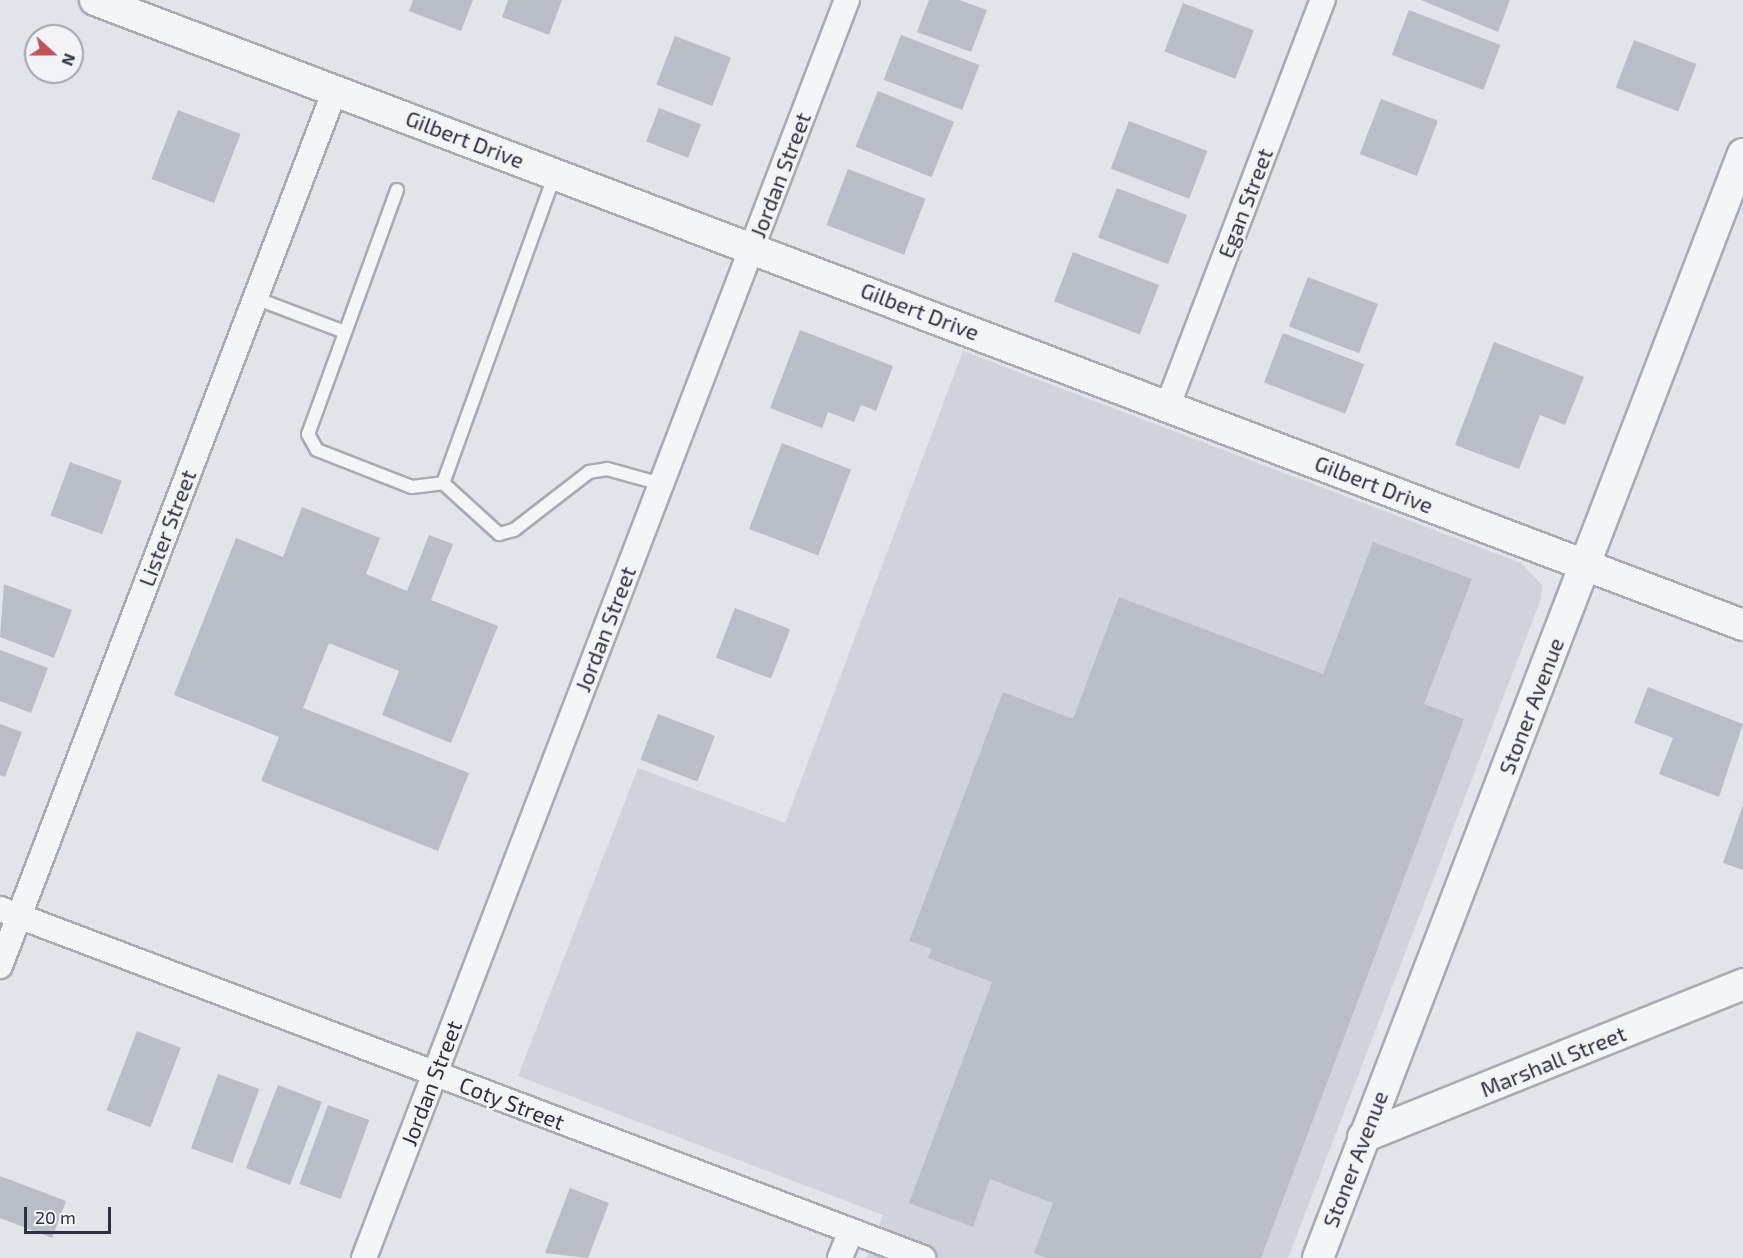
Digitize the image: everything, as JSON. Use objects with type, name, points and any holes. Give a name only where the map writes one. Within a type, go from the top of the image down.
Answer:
[{"type":"street","name":"Gilbert Drive","points":[[95,0],[752,247],[1743,625]]},
{"type":"street","name":"Jordan Street","points":[[364,1258],[847,0]]},
{"type":"street","name":"Egan Street","points":[[1168,405],[1323,0]]},
{"type":"street","name":"Lister Street","points":[[0,966],[10,912],[255,298],[334,90]]},
{"type":"street","name":"Stoner Avenue","points":[[1318,1258],[1743,154]]},
{"type":"street","name":"Coty Street","points":[[10,912],[924,1258]]},
{"type":"street","name":"Marshall Street","points":[[1363,1137],[1743,984]]},
{"type":"street","points":[[840,1258],[851,1231]]},
{"type":"lane","points":[[444,477],[555,173]]},
{"type":"lane","points":[[397,190],[345,332],[310,442],[317,450],[412,487],[444,477]]},
{"type":"lane","points":[[255,298],[345,332]]},
{"type":"lane","points":[[444,477],[488,528],[499,534],[514,530],[589,472],[607,469],[661,484]]},
{"type":"shaded area","points":[[963,351],[1521,563],[1542,585],[1541,599],[1288,1258],[867,1258],[883,1215],[518,1076],[638,768],[785,823]]},
{"type":"building","points":[[413,0],[473,0],[461,31],[409,11]]},
{"type":"building","points":[[508,0],[562,0],[549,35],[502,17]]},
{"type":"building","points":[[929,0],[959,0],[987,10],[971,52],[917,32]]},
{"type":"building","points":[[1421,0],[1510,0],[1498,32]]},
{"type":"building","points":[[1183,3],[1254,30],[1235,79],[1164,52]]},
{"type":"building","points":[[1409,10],[1500,45],[1483,90],[1392,55]]},
{"type":"building","points":[[901,35],[979,65],[962,110],[884,80]]},
{"type":"building","points":[[675,36],[731,58],[712,106],[656,85]]},
{"type":"building","points":[[1634,40],[1697,64],[1678,112],[1616,88]]},
{"type":"building","points":[[878,91],[954,122],[932,177],[856,147]]},
{"type":"building","points":[[1381,99],[1438,121],[1417,176],[1360,154]]},
{"type":"building","points":[[659,108],[701,124],[688,158],[646,142]]},
{"type":"building","points":[[178,110],[241,134],[214,203],[151,179]]},
{"type":"building","points":[[1129,121],[1207,151],[1189,199],[1111,169]]},
{"type":"building","points":[[848,169],[925,199],[904,255],[826,225]]},
{"type":"building","points":[[1117,188],[1187,215],[1168,264],[1098,237]]},
{"type":"building","points":[[1073,252],[1159,285],[1140,334],[1054,301]]},
{"type":"building","points":[[1308,277],[1378,304],[1359,353],[1289,326]]},
{"type":"building","points":[[800,330],[893,366],[876,411],[861,405],[854,422],[828,412],[822,428],[770,408]]},
{"type":"building","points":[[1283,333],[1364,364],[1345,414],[1264,382]]},
{"type":"building","points":[[1494,342],[1584,377],[1565,425],[1540,415],[1519,469],[1455,445]]},
{"type":"building","points":[[782,443],[851,470],[818,555],[749,529]]},
{"type":"building","points":[[70,462],[122,481],[102,534],[51,516]]},
{"type":"building","points":[[302,507],[380,538],[366,574],[407,591],[429,535],[453,544],[431,600],[498,626],[451,743],[382,715],[399,671],[329,643],[303,708],[469,773],[438,851],[261,781],[279,737],[174,695],[236,538],[283,557]]},
{"type":"building","points":[[1373,542],[1472,579],[1424,704],[1464,719],[1261,1258],[1047,1258],[1034,1253],[1053,1203],[990,1179],[973,1227],[909,1203],[992,982],[928,958],[932,949],[909,941],[1003,692],[1073,719],[1119,597],[1323,674]]},
{"type":"building","points":[[4,584],[72,610],[54,658],[0,637]]},
{"type":"building","points":[[735,608],[790,629],[771,679],[716,657]]},
{"type":"building","points":[[0,650],[48,668],[31,713],[0,701]]},
{"type":"building","points":[[1648,687],[1743,724],[1719,797],[1659,774],[1673,738],[1634,723]]},
{"type":"building","points":[[658,714],[715,736],[697,782],[640,760]]},
{"type":"building","points":[[0,724],[22,732],[5,777],[0,775]]},
{"type":"building","points":[[1743,805],[1743,870],[1723,863]]},
{"type":"building","points":[[137,1031],[181,1048],[150,1127],[107,1110]]},
{"type":"building","points":[[218,1074],[259,1089],[232,1163],[191,1148]]},
{"type":"building","points":[[278,1085],[322,1102],[290,1185],[246,1168]]},
{"type":"building","points":[[328,1105],[369,1120],[341,1199],[299,1184]]},
{"type":"building","points":[[0,1176],[66,1201],[52,1238],[0,1218]]},
{"type":"building","points":[[570,1188],[609,1203],[588,1258],[545,1253]]}]
